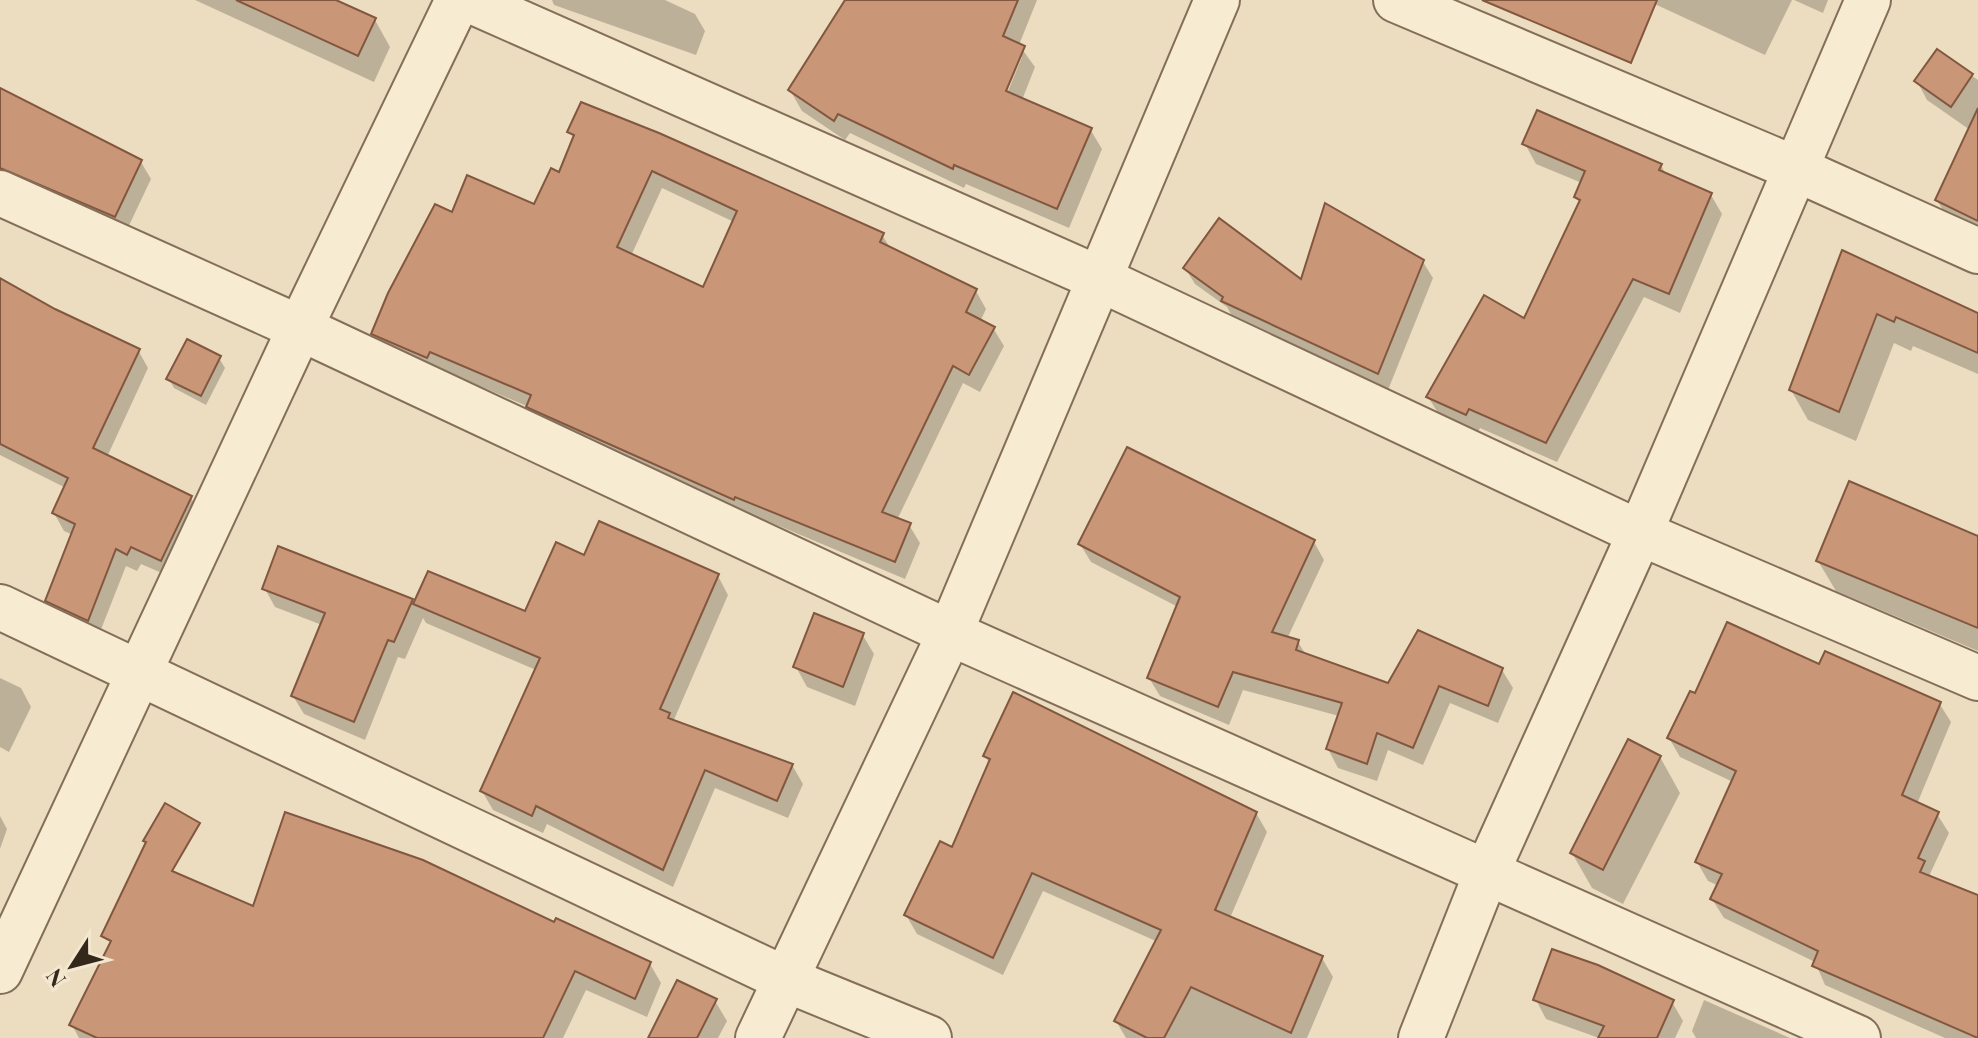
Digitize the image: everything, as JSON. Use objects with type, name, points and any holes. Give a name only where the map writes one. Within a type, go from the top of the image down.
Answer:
[{"type":"street","points":[[0,971],[300,328],[458,0]]},
{"type":"street","points":[[469,0],[1100,279],[1640,533],[1978,678]]},
{"type":"street","points":[[758,1038],[950,633],[1217,0]]},
{"type":"street","points":[[1396,0],[1796,169],[1978,251]]},
{"type":"street","points":[[1421,1038],[1486,874],[1640,533],[1868,0]]},
{"type":"street","points":[[0,193],[300,328],[950,633],[1858,1038]]},
{"type":"street","points":[[0,607],[787,980],[929,1038]]},
{"type":"building","points":[[236,0],[336,0],[376,18],[358,56]]},
{"type":"building","points":[[845,0],[1018,0],[1003,36],[1025,46],[1006,91],[1092,128],[1057,209],[954,165],[953,169],[838,114],[834,121],[788,90]]},
{"type":"building","points":[[1482,0],[1657,0],[1631,63]]},
{"type":"building","points":[[1937,49],[1973,74],[1951,107],[1914,81]]},
{"type":"building","points":[[0,88],[142,160],[115,217],[0,168]]},
{"type":"building","points":[[581,102],[659,133],[884,233],[880,242],[977,289],[966,312],[995,327],[969,375],[953,366],[882,512],[911,523],[895,562],[735,497],[734,500],[526,407],[531,395],[430,352],[427,358],[371,334],[388,293],[435,204],[452,212],[467,175],[534,204],[551,168],[559,172],[574,135],[567,132]],"holes":[[[652,171],[737,211],[703,287],[617,247]]]},
{"type":"building","points":[[1978,108],[1978,221],[1935,200]]},
{"type":"building","points":[[1537,110],[1662,164],[1659,170],[1712,193],[1669,294],[1633,279],[1546,443],[1469,409],[1466,415],[1426,397],[1484,295],[1524,318],[1580,200],[1574,197],[1585,171],[1522,144]]},
{"type":"building","points":[[1325,203],[1424,260],[1378,374],[1221,301],[1223,297],[1183,268],[1219,218],[1301,279]]},
{"type":"building","points":[[1842,250],[1978,313],[1978,353],[1896,317],[1894,322],[1877,314],[1839,412],[1789,390]]},
{"type":"building","points":[[0,278],[55,309],[140,349],[93,448],[192,496],[161,561],[131,547],[127,555],[116,549],[88,621],[45,601],[75,524],[52,513],[68,478],[0,444]]},
{"type":"building","points":[[187,339],[221,356],[201,396],[166,379]]},
{"type":"building","points":[[1127,447],[1315,540],[1272,632],[1299,640],[1296,650],[1388,683],[1418,630],[1503,668],[1488,706],[1439,686],[1413,748],[1377,733],[1367,764],[1326,749],[1342,703],[1233,672],[1218,707],[1147,678],[1180,597],[1078,544]]},
{"type":"building","points":[[1849,481],[1978,536],[1978,628],[1816,561]]},
{"type":"building","points":[[599,521],[719,574],[660,709],[670,713],[668,718],[793,764],[777,801],[705,770],[663,870],[536,806],[532,816],[480,791],[540,658],[413,604],[428,571],[525,611],[556,542],[584,555]]},
{"type":"building","points":[[278,546],[413,599],[394,642],[388,640],[354,722],[291,696],[325,613],[262,589]]},
{"type":"building","points":[[814,613],[864,633],[843,687],[793,667]]},
{"type":"building","points":[[1727,622],[1819,664],[1825,651],[1941,702],[1902,795],[1939,812],[1918,858],[1925,861],[1920,872],[1978,895],[1978,1038],[1812,966],[1818,951],[1710,899],[1722,874],[1695,862],[1736,771],[1667,738],[1690,691],[1695,693]]},
{"type":"building","points":[[1013,692],[1257,812],[1215,910],[1323,956],[1291,1033],[1191,987],[1164,1038],[1147,1038],[1114,1021],[1161,930],[1032,873],[993,958],[904,915],[940,841],[952,847],[990,759],[983,756]]},
{"type":"building","points":[[1628,739],[1661,756],[1603,870],[1570,853]]},
{"type":"building","points":[[165,803],[200,823],[172,871],[253,906],[285,812],[423,860],[554,922],[556,918],[651,962],[635,999],[575,971],[543,1038],[97,1038],[69,1025],[111,941],[101,936],[146,842],[143,841]]},
{"type":"building","points":[[1552,949],[1598,965],[1674,1000],[1657,1038],[1598,1038],[1604,1026],[1533,1000]]},
{"type":"building","points":[[677,980],[717,999],[697,1038],[648,1038]]}]
